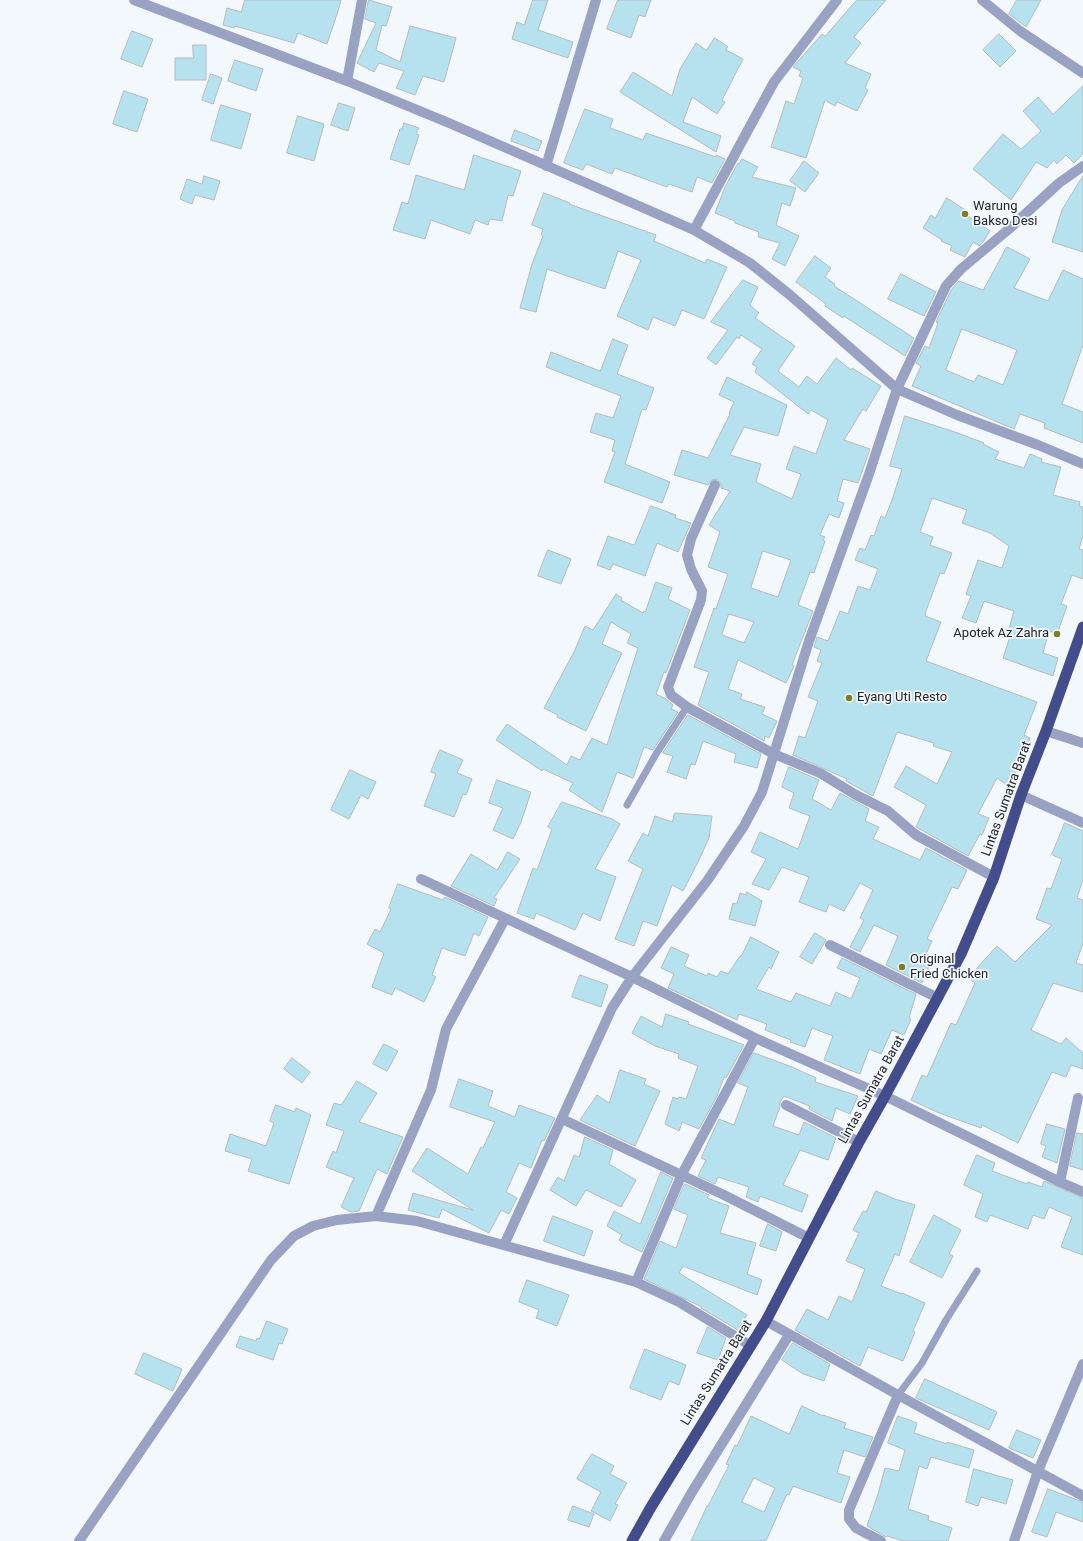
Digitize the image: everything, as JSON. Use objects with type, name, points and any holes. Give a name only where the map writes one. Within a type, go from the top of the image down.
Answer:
[{"type":"highway","name":"Lintas Sumatra Barat","points":[[632,1541],[651,1506],[766,1321],[859,1142],[961,954],[994,877],[1021,795],[1046,731],[1083,627]]},
{"type":"street","points":[[134,0],[347,81],[449,123],[694,230],[750,263],[897,389],[957,415],[1038,444],[1083,464]]},
{"type":"street","points":[[347,81],[362,0]]},
{"type":"street","points":[[546,166],[596,0]]},
{"type":"street","points":[[694,230],[774,82],[837,0]]},
{"type":"street","points":[[982,0],[1020,31],[1083,73]]},
{"type":"street","points":[[504,1245],[612,1008],[632,976],[707,881],[744,826],[762,792],[809,641],[866,484],[897,389],[946,286],[961,269],[1009,229],[1059,183],[1083,166]]},
{"type":"street","points":[[715,485],[691,539],[687,555],[691,569],[702,591],[701,600],[668,687],[672,695],[687,707],[774,754],[820,774],[856,795],[888,811],[916,835],[994,877]]},
{"type":"street","points":[[1046,731],[1083,744]]},
{"type":"street","points":[[1021,795],[1083,823]]},
{"type":"street","points":[[420,879],[632,976],[755,1038],[885,1096],[1083,1192]]},
{"type":"street","points":[[376,1216],[430,1090],[446,1029],[505,919]]},
{"type":"street","points":[[830,945],[938,998]]},
{"type":"street","points":[[636,1282],[682,1174],[755,1038]]},
{"type":"street","points":[[1060,1182],[1078,1098]]},
{"type":"street","points":[[786,1105],[859,1142]]},
{"type":"street","points":[[562,1119],[682,1174],[809,1238]]},
{"type":"street","points":[[79,1541],[271,1260],[294,1236],[313,1226],[337,1220],[376,1216],[417,1221],[636,1282],[679,1302],[751,1346]]},
{"type":"street","points":[[766,1321],[1083,1496]]},
{"type":"street","points":[[664,1541],[692,1492],[789,1335]]},
{"type":"street","points":[[1014,1541],[1038,1471],[1083,1364]]},
{"type":"street","points":[[881,1541],[856,1528],[849,1519],[849,1510],[898,1395]]},
{"type":"lane","points":[[627,805],[656,754],[687,707]]},
{"type":"lane","points":[[898,1395],[922,1363],[946,1320],[977,1271]]},
{"type":"building","points":[[245,0],[341,0],[327,44],[298,33],[294,43],[235,26],[234,28],[223,25],[227,8],[241,12]]},
{"type":"building","points":[[369,0],[392,7],[386,26],[382,25],[376,50],[400,62],[410,26],[456,38],[444,82],[423,76],[415,95],[396,88],[404,71],[379,63],[374,72],[357,63],[376,23],[365,19]]},
{"type":"building","points":[[533,0],[548,0],[538,30],[573,42],[568,58],[512,39],[517,22],[524,25]]},
{"type":"building","points":[[618,0],[651,0],[645,17],[639,15],[631,38],[607,29]]},
{"type":"building","points":[[857,0],[886,0],[854,37],[861,43],[845,63],[871,74],[865,88],[868,90],[857,111],[837,102],[835,106],[825,100],[806,158],[771,147],[786,101],[794,104],[803,78],[799,76],[801,71],[793,67],[822,34],[825,36]]},
{"type":"building","points":[[1017,0],[1041,0],[1026,27],[1009,14]]},
{"type":"building","points":[[132,31],[153,39],[142,67],[121,59]]},
{"type":"building","points":[[999,34],[1016,51],[1000,67],[983,50]]},
{"type":"building","points":[[715,38],[728,47],[726,50],[743,59],[722,100],[725,102],[717,114],[692,97],[683,122],[721,136],[716,152],[620,92],[633,72],[672,96],[680,69],[696,43],[706,50]]},
{"type":"building","points":[[193,45],[206,45],[206,80],[175,80],[175,58],[193,58]]},
{"type":"building","points":[[235,60],[263,69],[256,91],[228,81]]},
{"type":"building","points":[[211,74],[222,78],[213,104],[202,100]]},
{"type":"building","points":[[1083,86],[1083,154],[1074,163],[1066,155],[1057,164],[1054,160],[1047,168],[1036,162],[1011,200],[973,169],[1003,134],[1021,149],[1041,131],[1023,111],[1038,97],[1053,114]]},
{"type":"building","points":[[124,91],[148,99],[137,132],[113,124]]},
{"type":"building","points":[[339,103],[355,108],[348,131],[331,125]]},
{"type":"building","points":[[221,105],[251,114],[241,149],[211,140]]},
{"type":"building","points":[[585,109],[613,119],[610,128],[643,140],[646,133],[725,159],[712,183],[697,177],[692,192],[669,184],[667,187],[615,168],[612,174],[586,164],[583,170],[564,163]]},
{"type":"building","points":[[298,116],[324,124],[314,161],[287,153]]},
{"type":"building","points":[[404,123],[419,128],[416,134],[419,135],[409,165],[390,159],[400,129],[402,129]]},
{"type":"building","points":[[515,130],[542,141],[538,151],[511,141]]},
{"type":"building","points":[[474,155],[521,171],[513,196],[508,195],[502,221],[490,219],[488,225],[475,220],[470,234],[431,220],[425,239],[393,230],[402,202],[408,204],[416,175],[464,190]]},
{"type":"building","points":[[742,159],[758,167],[752,177],[796,188],[790,206],[782,203],[776,225],[799,236],[785,266],[772,259],[780,243],[758,237],[759,232],[735,223],[735,221],[715,213],[725,187],[738,163],[739,164]]},
{"type":"building","points":[[804,161],[819,173],[805,192],[790,181]]},
{"type":"building","points":[[204,176],[220,181],[214,200],[195,195],[192,204],[180,199],[187,179],[202,184]]},
{"type":"building","points":[[1083,176],[1083,252],[1052,242],[1062,210]]},
{"type":"building","points":[[544,193],[570,203],[569,204],[656,235],[654,241],[705,263],[707,259],[727,267],[704,319],[682,310],[675,326],[653,317],[648,330],[617,316],[641,260],[618,251],[605,289],[547,269],[536,312],[520,308],[532,264],[543,236],[541,235],[543,229],[532,225]]},
{"type":"building","points":[[947,198],[967,211],[965,214],[990,231],[979,246],[973,242],[965,257],[950,250],[952,246],[941,241],[942,240],[923,228],[931,215],[935,218]]},
{"type":"building","points":[[1007,247],[1030,259],[1014,288],[1048,301],[1063,270],[1083,279],[1083,345],[1062,404],[1083,412],[1083,443],[1044,428],[1045,423],[1020,414],[1014,429],[912,386],[921,366],[916,363],[925,346],[929,348],[938,323],[936,322],[951,290],[959,281],[983,290]],"holes":[[[962,329],[1017,350],[1003,385],[978,375],[974,382],[946,370]]]},
{"type":"building","points":[[815,256],[831,268],[825,277],[835,284],[834,286],[914,338],[905,356],[844,316],[843,318],[825,306],[826,304],[796,282]]},
{"type":"building","points":[[901,274],[936,292],[924,316],[888,299]]},
{"type":"building","points":[[743,280],[758,287],[750,305],[759,313],[755,318],[795,346],[778,371],[799,387],[807,376],[817,384],[836,358],[851,370],[852,368],[881,386],[866,411],[863,409],[844,440],[870,449],[858,483],[843,479],[837,501],[844,503],[839,518],[829,514],[820,535],[825,537],[823,540],[825,541],[814,573],[810,572],[798,605],[813,611],[792,665],[794,666],[786,683],[738,660],[728,689],[742,694],[740,699],[765,707],[762,714],[777,721],[769,738],[765,736],[764,741],[698,705],[709,672],[694,667],[714,608],[716,609],[728,574],[708,567],[720,532],[709,525],[730,491],[721,488],[721,484],[717,479],[712,480],[708,485],[674,475],[682,450],[708,458],[730,414],[729,413],[734,402],[719,395],[727,377],[787,405],[778,436],[744,427],[730,455],[761,464],[756,482],[792,499],[801,474],[786,469],[794,446],[816,454],[828,420],[811,410],[808,414],[755,372],[757,367],[752,364],[762,349],[741,335],[739,339],[737,337],[716,365],[707,358],[728,330],[711,322]],"holes":[[[763,551],[791,560],[778,597],[751,588]],[[729,614],[754,622],[744,643],[722,635]]]},
{"type":"building","points":[[613,339],[628,345],[617,374],[654,388],[646,410],[642,409],[625,464],[670,482],[662,503],[604,482],[615,452],[612,451],[615,440],[590,432],[596,413],[613,418],[621,396],[546,367],[551,352],[600,371]]},
{"type":"building","points":[[905,416],[984,443],[983,444],[999,452],[995,459],[1024,468],[1030,454],[1042,459],[1041,462],[1061,467],[1053,495],[1080,502],[1079,506],[1083,507],[1083,536],[1079,549],[1083,550],[1083,579],[1072,575],[1061,604],[1067,606],[1057,634],[1049,631],[1043,653],[1058,658],[1053,676],[1003,658],[1010,637],[1007,636],[1014,611],[984,601],[976,623],[962,618],[971,596],[966,594],[978,560],[1002,568],[1009,546],[990,533],[962,523],[967,510],[932,498],[920,532],[933,537],[930,545],[952,553],[944,574],[940,573],[926,611],[925,616],[941,622],[926,661],[1037,702],[1024,735],[1030,738],[1013,778],[1007,785],[997,778],[978,814],[989,818],[982,835],[980,834],[968,856],[916,827],[926,805],[894,787],[906,766],[937,784],[952,752],[933,746],[934,743],[897,732],[873,796],[846,781],[847,779],[793,755],[799,736],[805,738],[818,701],[808,697],[822,663],[817,661],[821,650],[814,647],[817,637],[828,641],[840,611],[848,614],[858,586],[870,590],[878,569],[855,560],[860,548],[865,550],[871,535],[874,536],[881,516],[885,518],[892,500],[902,469],[890,466]]},
{"type":"building","points":[[651,506],[676,515],[675,518],[691,523],[678,552],[657,543],[645,576],[613,564],[610,570],[597,565],[608,536],[634,545]]},
{"type":"building","points":[[548,550],[571,559],[561,584],[538,576]]},
{"type":"building","points":[[656,582],[672,588],[668,599],[690,610],[666,673],[664,672],[656,694],[666,699],[673,705],[671,709],[678,712],[653,750],[644,747],[633,778],[617,772],[602,812],[569,790],[573,783],[543,769],[542,771],[496,740],[507,724],[567,765],[571,756],[580,760],[592,738],[607,745],[638,648],[627,643],[631,634],[611,622],[602,644],[622,653],[586,731],[557,717],[558,715],[544,708],[575,650],[585,626],[593,630],[616,594],[622,598],[621,600],[643,613],[644,611],[645,612]]},
{"type":"building","points":[[688,715],[761,754],[757,768],[734,762],[736,754],[703,741],[695,765],[691,764],[686,779],[667,772],[673,756],[663,753]]},
{"type":"building","points":[[440,750],[463,760],[457,773],[472,779],[466,795],[463,794],[454,817],[424,806],[436,774],[431,772]]},
{"type":"building","points":[[789,767],[819,780],[812,799],[831,810],[840,793],[869,809],[865,821],[879,827],[873,839],[920,860],[926,848],[967,870],[958,889],[952,887],[927,939],[932,941],[926,954],[933,957],[922,983],[886,965],[898,936],[874,925],[860,952],[850,947],[864,920],[860,918],[873,890],[860,883],[844,911],[829,904],[826,912],[799,902],[809,877],[782,867],[769,890],[752,884],[766,859],[751,852],[760,832],[798,849],[810,816],[789,808],[794,793],[782,787]]},
{"type":"building","points":[[350,770],[376,782],[368,799],[361,795],[349,819],[331,810]]},
{"type":"building","points":[[497,780],[531,792],[521,822],[513,839],[493,830],[503,808],[489,803]]},
{"type":"building","points":[[562,802],[612,819],[620,824],[595,869],[616,877],[600,921],[583,913],[575,930],[536,913],[534,919],[517,913],[533,868],[537,870],[552,829],[548,827]]},
{"type":"building","points":[[675,813],[712,816],[709,838],[699,860],[683,891],[672,885],[657,926],[643,921],[634,946],[615,939],[643,869],[628,861],[643,833],[648,836],[655,816],[672,822]]},
{"type":"building","points":[[1065,823],[1083,831],[1083,879],[1077,898],[1083,900],[1083,943],[1076,963],[1083,965],[1083,992],[1053,983],[1031,1030],[1061,1044],[1066,1038],[1083,1053],[1083,1069],[1071,1065],[1066,1077],[1052,1072],[1018,1143],[982,1125],[981,1128],[939,1113],[911,1100],[922,1075],[927,1077],[951,1023],[956,1025],[975,983],[971,980],[977,968],[997,946],[1015,962],[1052,925],[1036,919],[1047,888],[1051,889],[1062,859],[1052,855]]},
{"type":"building","points":[[508,852],[520,859],[494,898],[497,899],[494,906],[451,886],[471,854],[497,870]]},
{"type":"building","points":[[398,884],[443,900],[445,897],[488,917],[479,936],[474,933],[465,956],[442,948],[432,975],[436,977],[424,1002],[395,988],[392,995],[372,987],[384,953],[367,944],[375,929],[380,932],[391,909],[389,908]]},
{"type":"building","points":[[747,892],[762,901],[755,926],[729,919],[733,903],[737,904],[740,893],[746,895]]},
{"type":"building","points":[[815,933],[826,940],[812,964],[800,957]]},
{"type":"building","points":[[751,937],[779,952],[771,969],[769,967],[756,989],[791,1002],[796,993],[830,1006],[836,992],[851,999],[860,978],[837,968],[842,958],[916,994],[909,1018],[911,1019],[904,1035],[892,1030],[881,1054],[869,1049],[860,1074],[824,1060],[833,1036],[812,1028],[805,1047],[790,1042],[791,1040],[765,1030],[767,1024],[739,1014],[737,1020],[668,988],[674,974],[661,968],[671,947],[689,955],[684,966],[707,976],[708,973],[717,977],[721,971],[728,974],[741,956]]},
{"type":"building","points":[[580,975],[608,985],[601,1007],[572,997]]},
{"type":"building","points":[[666,1014],[744,1045],[726,1078],[724,1077],[717,1096],[699,1129],[682,1122],[679,1131],[665,1124],[673,1097],[678,1099],[679,1097],[686,1099],[698,1066],[678,1058],[679,1054],[655,1046],[632,1033],[641,1016],[662,1027]]},
{"type":"building","points":[[384,1044],[398,1051],[387,1071],[373,1064]]},
{"type":"building","points":[[754,1053],[792,1067],[816,1078],[815,1082],[858,1096],[850,1114],[836,1108],[832,1121],[809,1109],[810,1106],[784,1096],[780,1102],[780,1107],[773,1126],[799,1135],[804,1122],[836,1138],[828,1160],[800,1150],[783,1185],[808,1195],[802,1212],[760,1196],[758,1202],[746,1197],[749,1187],[718,1177],[715,1184],[698,1176],[706,1160],[701,1158],[719,1119],[734,1125],[748,1087],[738,1083]]},
{"type":"building","points":[[292,1058],[310,1072],[302,1083],[284,1069]]},
{"type":"building","points":[[620,1070],[646,1079],[644,1084],[660,1091],[635,1146],[580,1120],[597,1095],[609,1103]]},
{"type":"building","points":[[459,1079],[493,1091],[488,1106],[515,1117],[519,1105],[555,1118],[544,1141],[542,1140],[531,1168],[519,1163],[506,1192],[517,1198],[509,1214],[501,1210],[489,1233],[442,1209],[439,1218],[408,1210],[413,1193],[473,1210],[412,1171],[427,1148],[468,1174],[481,1147],[483,1148],[495,1122],[450,1107]]},
{"type":"building","points":[[357,1081],[377,1093],[359,1122],[403,1137],[387,1174],[377,1169],[359,1211],[351,1212],[341,1207],[354,1178],[326,1167],[333,1151],[336,1153],[344,1131],[326,1125],[334,1103],[341,1105]]},
{"type":"building","points":[[276,1105],[295,1112],[296,1108],[311,1115],[289,1184],[248,1171],[252,1159],[225,1151],[230,1134],[266,1146],[274,1123],[270,1121]]},
{"type":"building","points":[[1047,1124],[1065,1129],[1057,1163],[1042,1157],[1046,1146],[1041,1144]]},
{"type":"building","points":[[1077,1133],[1083,1134],[1083,1170],[1070,1166]]},
{"type":"building","points":[[585,1137],[613,1150],[609,1164],[636,1180],[621,1207],[586,1190],[576,1206],[550,1190],[558,1177],[564,1181],[574,1155],[579,1157]]},
{"type":"building","points":[[977,1155],[995,1163],[992,1171],[1027,1184],[1028,1182],[1042,1187],[1044,1181],[1083,1198],[1083,1255],[1061,1247],[1072,1217],[1049,1207],[1044,1219],[1033,1215],[1028,1229],[990,1215],[987,1222],[975,1217],[983,1194],[964,1185]]},
{"type":"building","points":[[661,1172],[673,1178],[642,1252],[621,1242],[619,1240],[622,1235],[607,1226],[614,1211],[640,1224]]},
{"type":"building","points":[[685,1184],[709,1195],[707,1198],[729,1206],[720,1233],[756,1243],[747,1274],[762,1280],[757,1295],[683,1266],[679,1273],[747,1315],[738,1330],[701,1308],[702,1307],[644,1279],[660,1241],[676,1248],[688,1215],[674,1209]]},
{"type":"building","points":[[876,1191],[915,1205],[899,1256],[895,1254],[881,1286],[925,1303],[913,1331],[915,1332],[903,1361],[868,1347],[860,1366],[795,1330],[807,1309],[828,1320],[839,1296],[852,1302],[865,1269],[846,1261],[859,1233],[853,1230],[863,1211],[866,1212]]},
{"type":"building","points":[[934,1215],[961,1230],[949,1254],[953,1256],[942,1278],[910,1262]]},
{"type":"building","points":[[553,1216],[593,1231],[584,1256],[544,1241]]},
{"type":"building","points":[[768,1224],[782,1232],[776,1251],[760,1246]]},
{"type":"building","points":[[527,1280],[569,1295],[557,1326],[536,1318],[539,1310],[519,1302]]},
{"type":"building","points":[[267,1321],[288,1329],[282,1344],[279,1343],[273,1360],[236,1347],[240,1336],[256,1341],[257,1338],[259,1339]]},
{"type":"building","points":[[708,1327],[726,1338],[718,1360],[697,1353]]},
{"type":"building","points":[[793,1343],[830,1364],[824,1381],[803,1374],[782,1360]]},
{"type":"building","points":[[645,1349],[686,1365],[679,1385],[669,1381],[661,1400],[630,1388]]},
{"type":"building","points":[[144,1353],[182,1369],[173,1391],[135,1374]]},
{"type":"building","points":[[925,1379],[997,1412],[989,1430],[916,1398]]},
{"type":"building","points":[[802,1406],[823,1416],[846,1423],[844,1428],[873,1437],[865,1457],[844,1450],[837,1473],[850,1477],[841,1503],[793,1486],[789,1495],[787,1494],[766,1541],[691,1541],[707,1506],[729,1465],[726,1464],[735,1445],[737,1446],[751,1416],[789,1434]],"holes":[[[754,1478],[775,1488],[764,1512],[742,1502]]]},
{"type":"building","points":[[898,1416],[917,1423],[914,1433],[947,1444],[947,1442],[974,1450],[969,1468],[931,1457],[927,1469],[919,1466],[908,1509],[929,1516],[928,1520],[952,1528],[948,1541],[903,1541],[887,1536],[886,1537],[867,1526],[885,1468],[899,1471],[905,1450],[888,1443]]},
{"type":"building","points":[[1017,1430],[1041,1440],[1033,1458],[1009,1448]]},
{"type":"building","points":[[592,1454],[614,1466],[610,1474],[627,1483],[615,1504],[618,1505],[610,1521],[591,1511],[601,1492],[577,1479]]},
{"type":"building","points":[[974,1469],[1013,1480],[1006,1504],[981,1497],[978,1506],[966,1502]]},
{"type":"building","points":[[1048,1489],[1083,1502],[1083,1522],[1056,1512],[1047,1537],[1032,1532]]},
{"type":"building","points":[[573,1506],[594,1514],[589,1527],[568,1520]]},
{"type":"place","name":"Warung Bakso Desi","points":[[965,214]]},
{"type":"place","name":"Apotek Az Zahra","points":[[1057,634]]},
{"type":"place","name":"Eyang Uti Resto","points":[[849,698]]},
{"type":"place","name":"Original Fried Chicken","points":[[902,967]]}]
